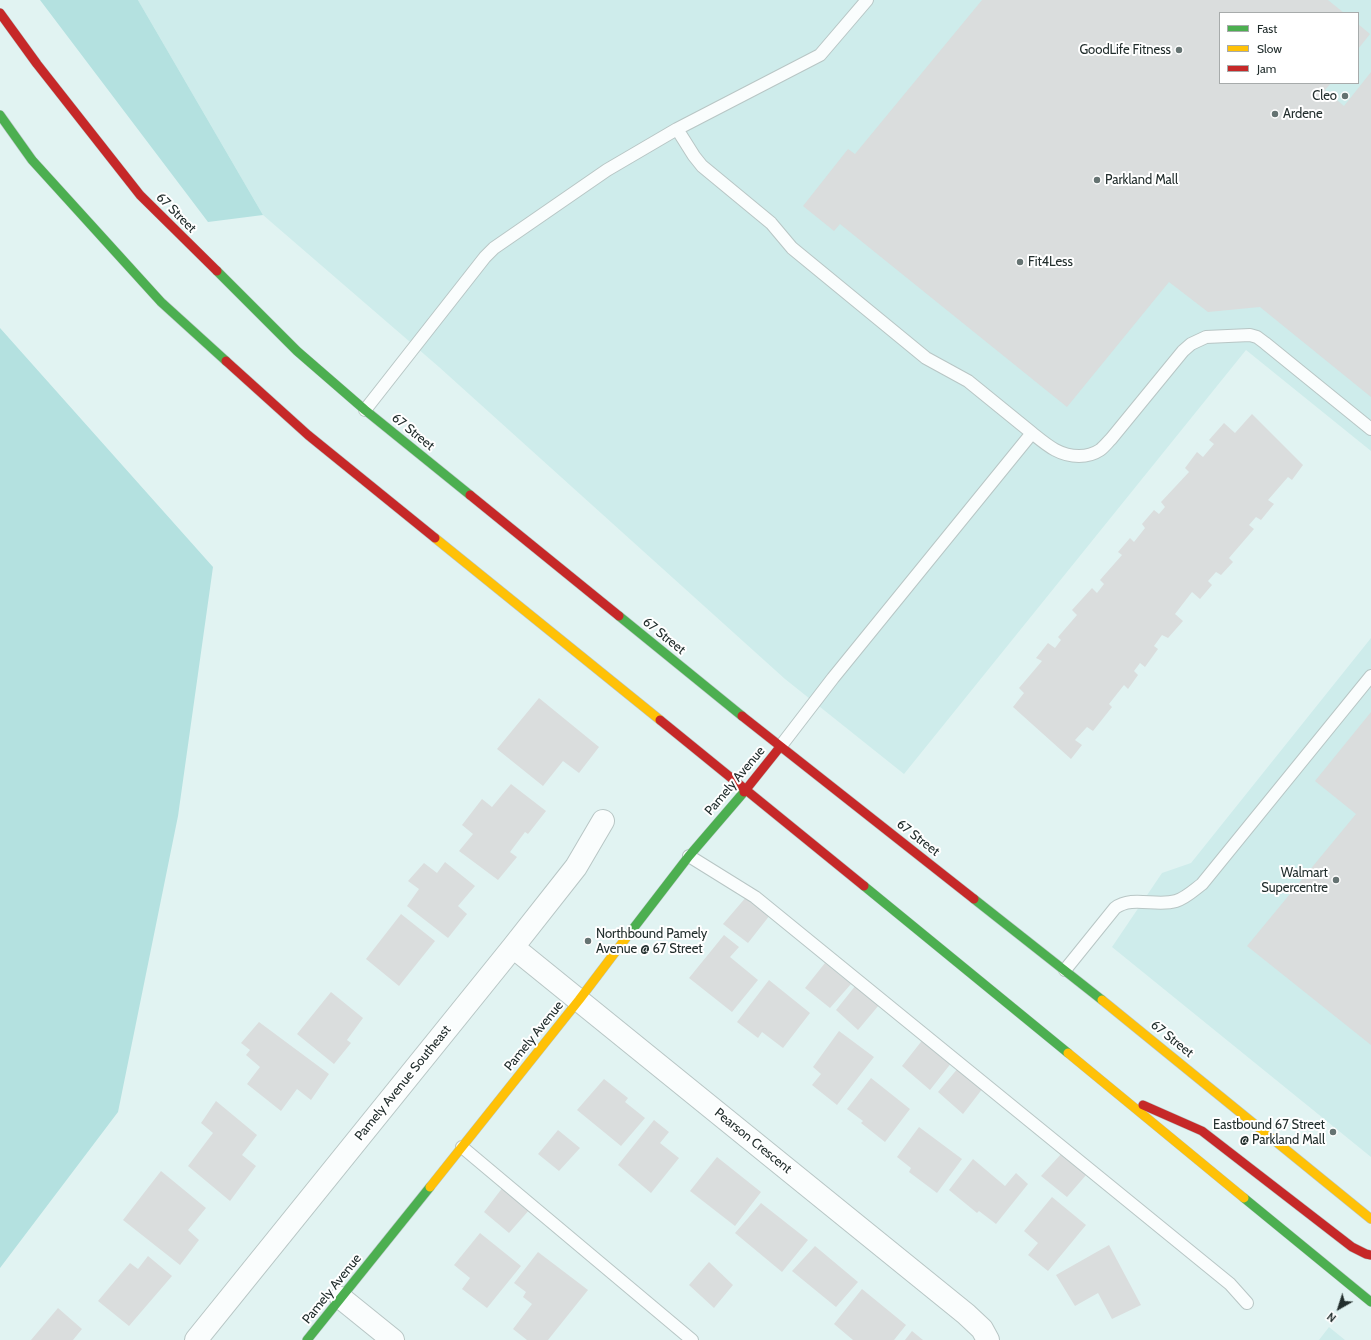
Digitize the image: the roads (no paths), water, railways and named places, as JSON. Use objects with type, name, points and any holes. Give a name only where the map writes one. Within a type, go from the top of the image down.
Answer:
[{"type":"main road","name":"67 Street","points":[[0,13],[37,64],[140,195],[296,351],[365,410],[780,747],[1066,970],[1371,1219]]},
{"type":"main road","points":[[0,114],[32,160],[161,302],[308,435],[746,789],[1371,1302]]},
{"type":"main road","name":"Pamely Avenue","points":[[307,1340],[579,1000],[689,856],[780,747]]},
{"type":"main road","points":[[1118,1094],[1202,1131],[1352,1247],[1371,1255]]},
{"type":"street","name":"Pamely Avenue Southeast","points":[[196,1340],[576,867],[603,821]]},
{"type":"street","name":"Pearson Crescent","points":[[513,947],[966,1314],[982,1328],[988,1340]]},
{"type":"street","points":[[341,1298],[393,1340]]},
{"type":"lane","points":[[365,410],[485,257],[494,248],[607,170],[677,130],[820,55],[867,0]]},
{"type":"lane","points":[[677,130],[702,166],[771,223],[792,248],[926,358],[968,382],[1053,450],[1073,456],[1087,456],[1099,451],[1111,439],[1183,351],[1191,344],[1206,337],[1250,335],[1257,337],[1371,429]]},
{"type":"lane","points":[[780,747],[833,678],[1032,433]]},
{"type":"lane","points":[[1066,970],[1115,908],[1121,903],[1166,903],[1177,901],[1191,893],[1202,884],[1371,676]]},
{"type":"lane","points":[[689,856],[755,897],[1230,1284],[1247,1303]]},
{"type":"lane","points":[[462,1147],[692,1340]]},
{"type":"place","name":"GoodLife Fitness","points":[[1179,50]]},
{"type":"place","name":"Cleo","points":[[1345,96]]},
{"type":"place","name":"Ardene","points":[[1275,114]]},
{"type":"place","name":"Parkland Mall","points":[[1097,180]]},
{"type":"place","name":"Fit4Less","points":[[1020,262]]},
{"type":"place","name":"Walmart Supercentre","points":[[1336,880]]},
{"type":"place","name":"Northbound Pamely Avenue @ 67 Street","points":[[588,941]]},
{"type":"place","name":"Eastbound 67 Street @ Parkland Mall","points":[[1333,1132]]}]
